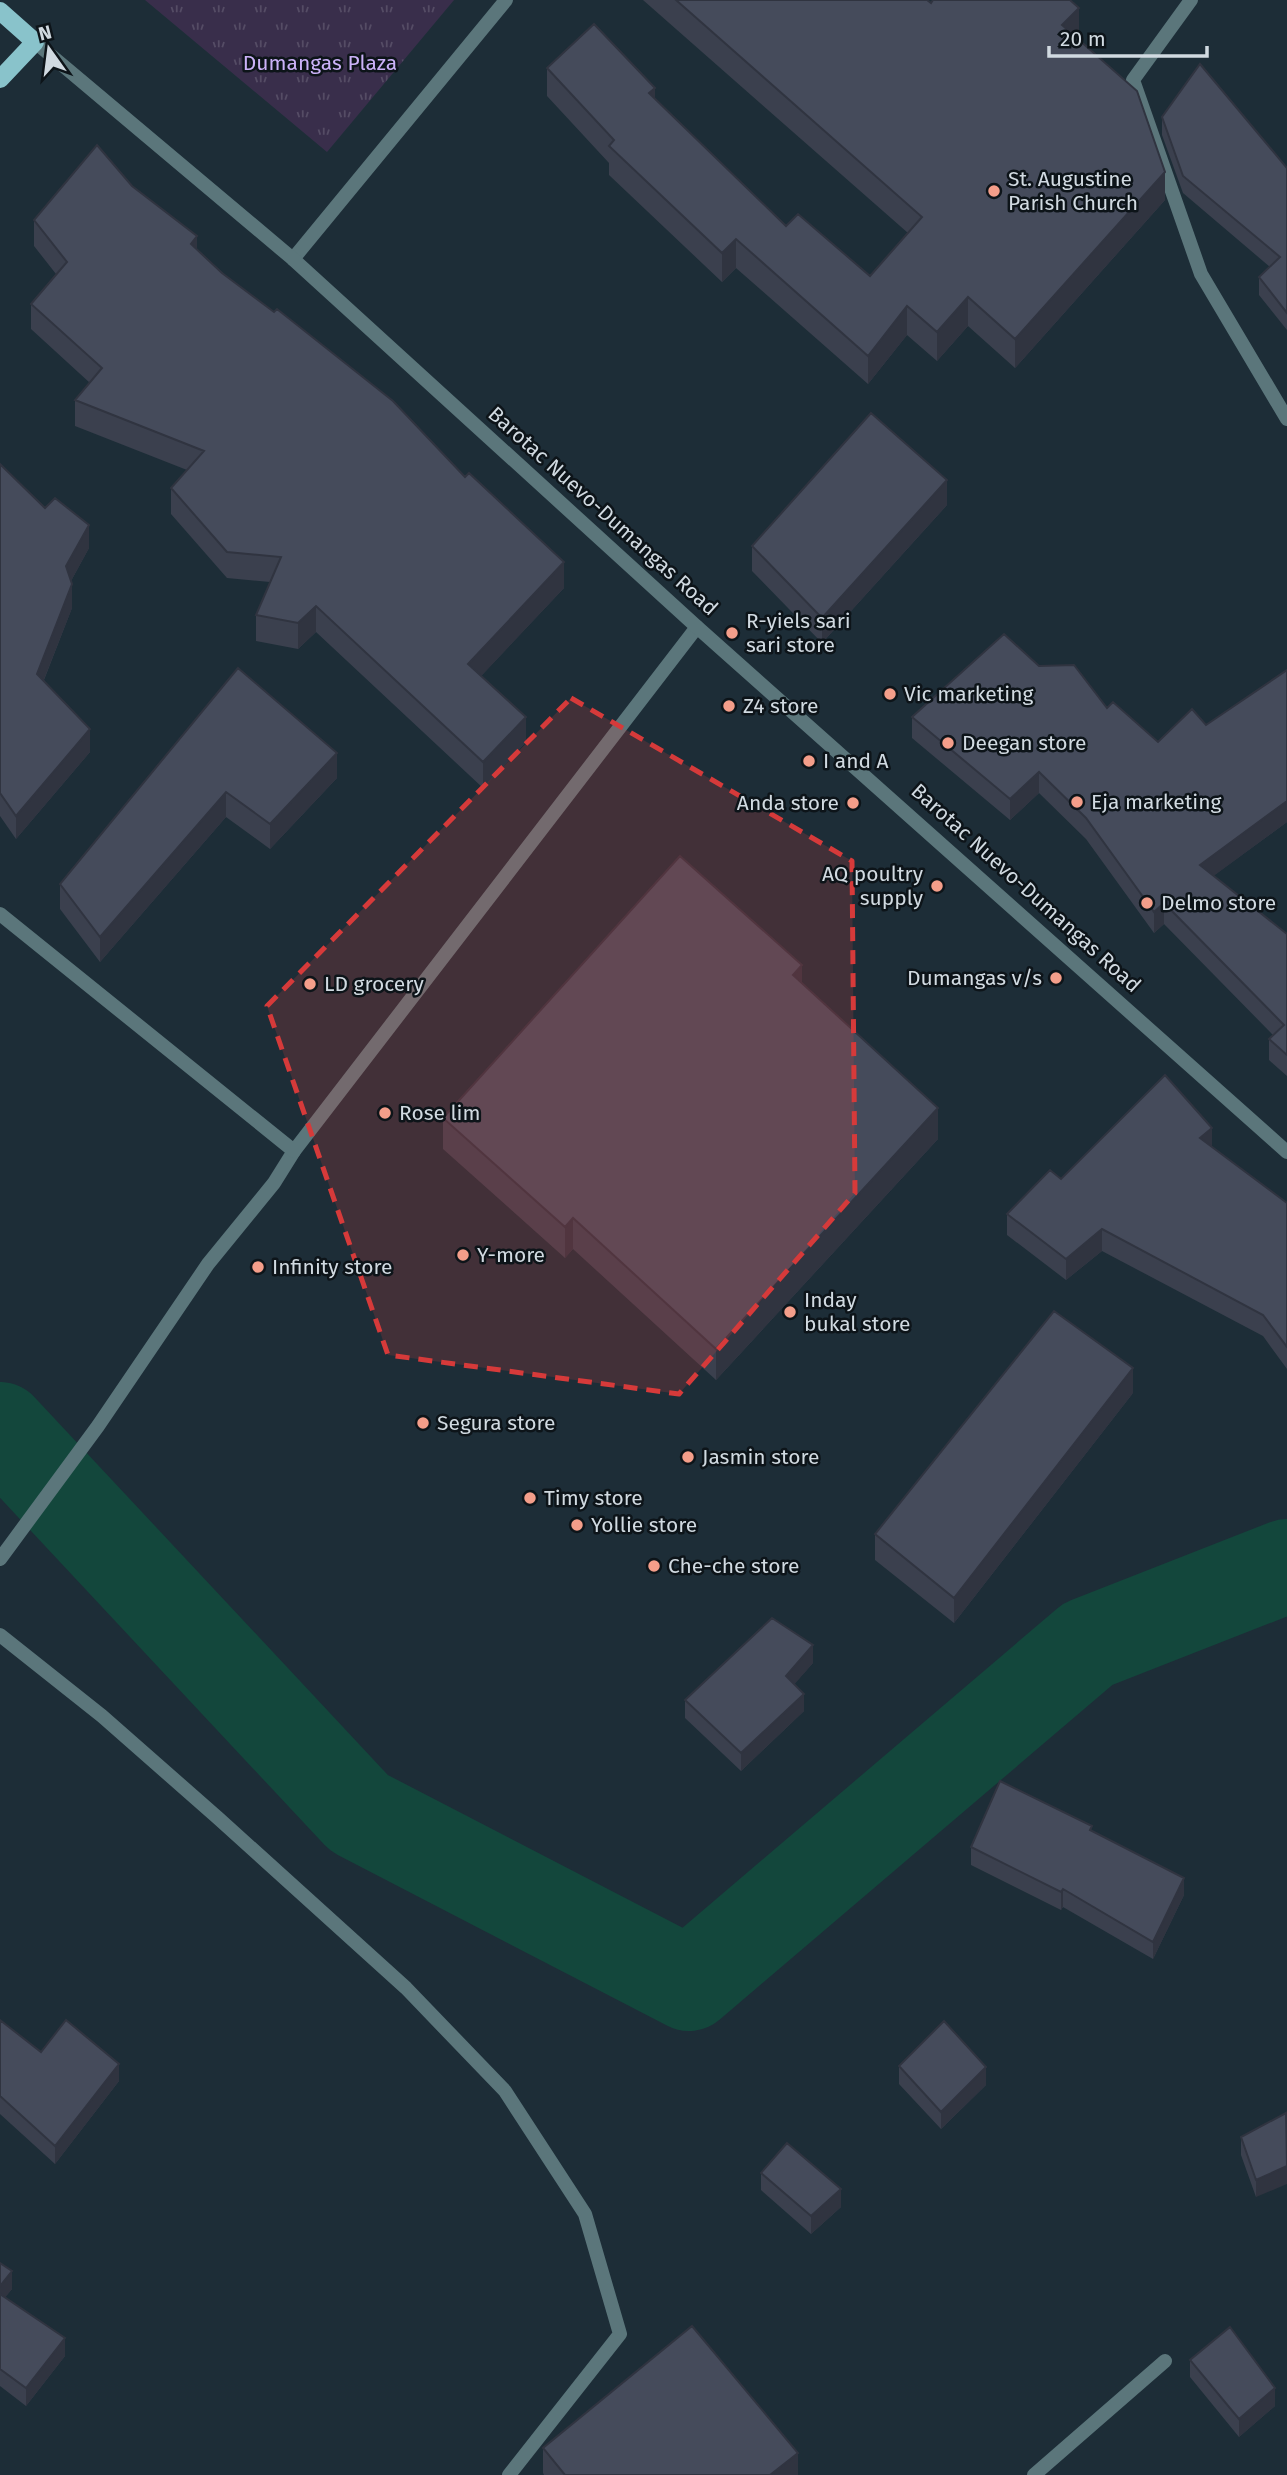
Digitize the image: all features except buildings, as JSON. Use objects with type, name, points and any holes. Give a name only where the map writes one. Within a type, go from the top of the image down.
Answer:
[{"type":"main road","name":"Barotac Nuevo-Dumangas Road","points":[[0,11],[35,42]]},
{"type":"main road","points":[[0,79],[35,42]]},
{"type":"street","points":[[293,259],[506,0]]},
{"type":"street","points":[[1191,0],[1133,80],[1202,274],[1287,419]]},
{"type":"street","name":"Barotac Nuevo-Dumangas Road","points":[[35,42],[293,259],[697,627],[1287,1152]]},
{"type":"street","points":[[0,1559],[98,1426],[208,1264],[274,1183],[294,1151],[697,627]]},
{"type":"street","points":[[0,914],[294,1151]]},
{"type":"street","points":[[0,1635],[102,1716],[406,1988],[505,2091],[585,2214],[620,2334],[509,2475]]},
{"type":"street","points":[[1034,2475],[1165,2361]]},
{"type":"highlighted area","points":[[571,698],[852,861],[855,1193],[679,1394],[388,1355],[267,1006]]},
{"type":"green space","name":"Dumangas Plaza","points":[[145,0],[454,0],[327,152]]},
{"type":"waterway","points":[[0,1429],[359,1813],[689,1984],[1088,1644],[1287,1566]]},
{"type":"place","name":"St. Augustine Parish Church","points":[[994,191]]},
{"type":"place","name":"R-yiels sari sari store","points":[[732,633]]},
{"type":"place","name":"Vic marketing","points":[[890,694]]},
{"type":"place","name":"Z4 store","points":[[729,706]]},
{"type":"place","name":"Deegan store","points":[[948,743]]},
{"type":"place","name":"I and A","points":[[809,761]]},
{"type":"place","name":"Eja marketing","points":[[1077,802]]},
{"type":"place","name":"Anda store","points":[[853,803]]},
{"type":"place","name":"AQ poultry supply","points":[[937,886]]},
{"type":"place","name":"Delmo store","points":[[1147,903]]},
{"type":"place","name":"Dumangas v/s","points":[[1056,978]]},
{"type":"place","name":"LD grocery","points":[[310,984]]},
{"type":"place","name":"Rose lim","points":[[385,1113]]},
{"type":"place","name":"Y-more","points":[[463,1255]]},
{"type":"place","name":"Infinity store","points":[[258,1267]]},
{"type":"place","name":"Inday bukal store","points":[[790,1312]]},
{"type":"place","name":"Segura store","points":[[423,1423]]},
{"type":"place","name":"Jasmin store","points":[[688,1457]]},
{"type":"place","name":"Timy store","points":[[530,1498]]},
{"type":"place","name":"Yollie store","points":[[577,1525]]},
{"type":"place","name":"Che-che store","points":[[654,1566]]}]
